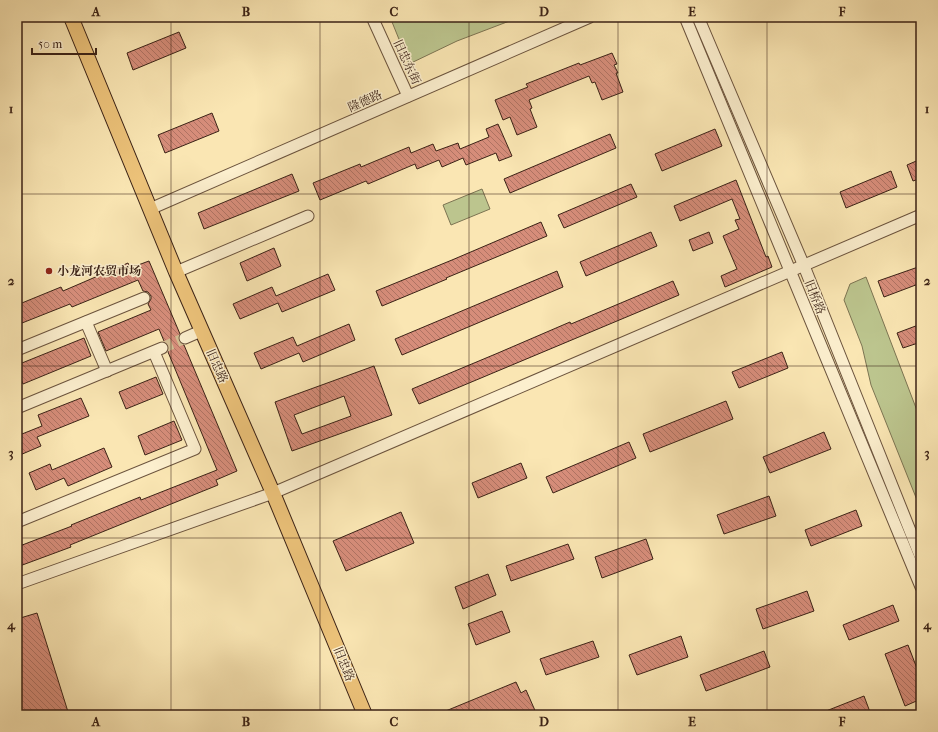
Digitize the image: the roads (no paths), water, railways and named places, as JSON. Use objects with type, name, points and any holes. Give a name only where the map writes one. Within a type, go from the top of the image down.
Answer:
[{"type":"main road","name":"旧忠路","points":[[71,17],[176,272],[273,493],[365,715]]},
{"type":"street","name":"旧忠东街","points":[[372,17],[408,96]]},
{"type":"street","name":"隆德路","points":[[150,209],[590,17]]},
{"type":"street","name":"旧桥路","points":[[685,17],[921,587]]},
{"type":"street","name":"旧桥路","points":[[698,17],[804,266],[921,558]]},
{"type":"street","points":[[17,584],[273,493],[921,215]]},
{"type":"street","points":[[176,272],[308,216]]},
{"type":"street","points":[[17,350],[144,298]]},
{"type":"street","points":[[86,322],[106,371]]},
{"type":"street","points":[[185,338],[201,331]]},
{"type":"street","points":[[17,408],[158,350],[195,449],[17,522]]},
{"type":"tunnel","points":[[162,348],[185,338]]},
{"type":"place","name":"小龙河农贸市场","points":[[49,271]]}]
